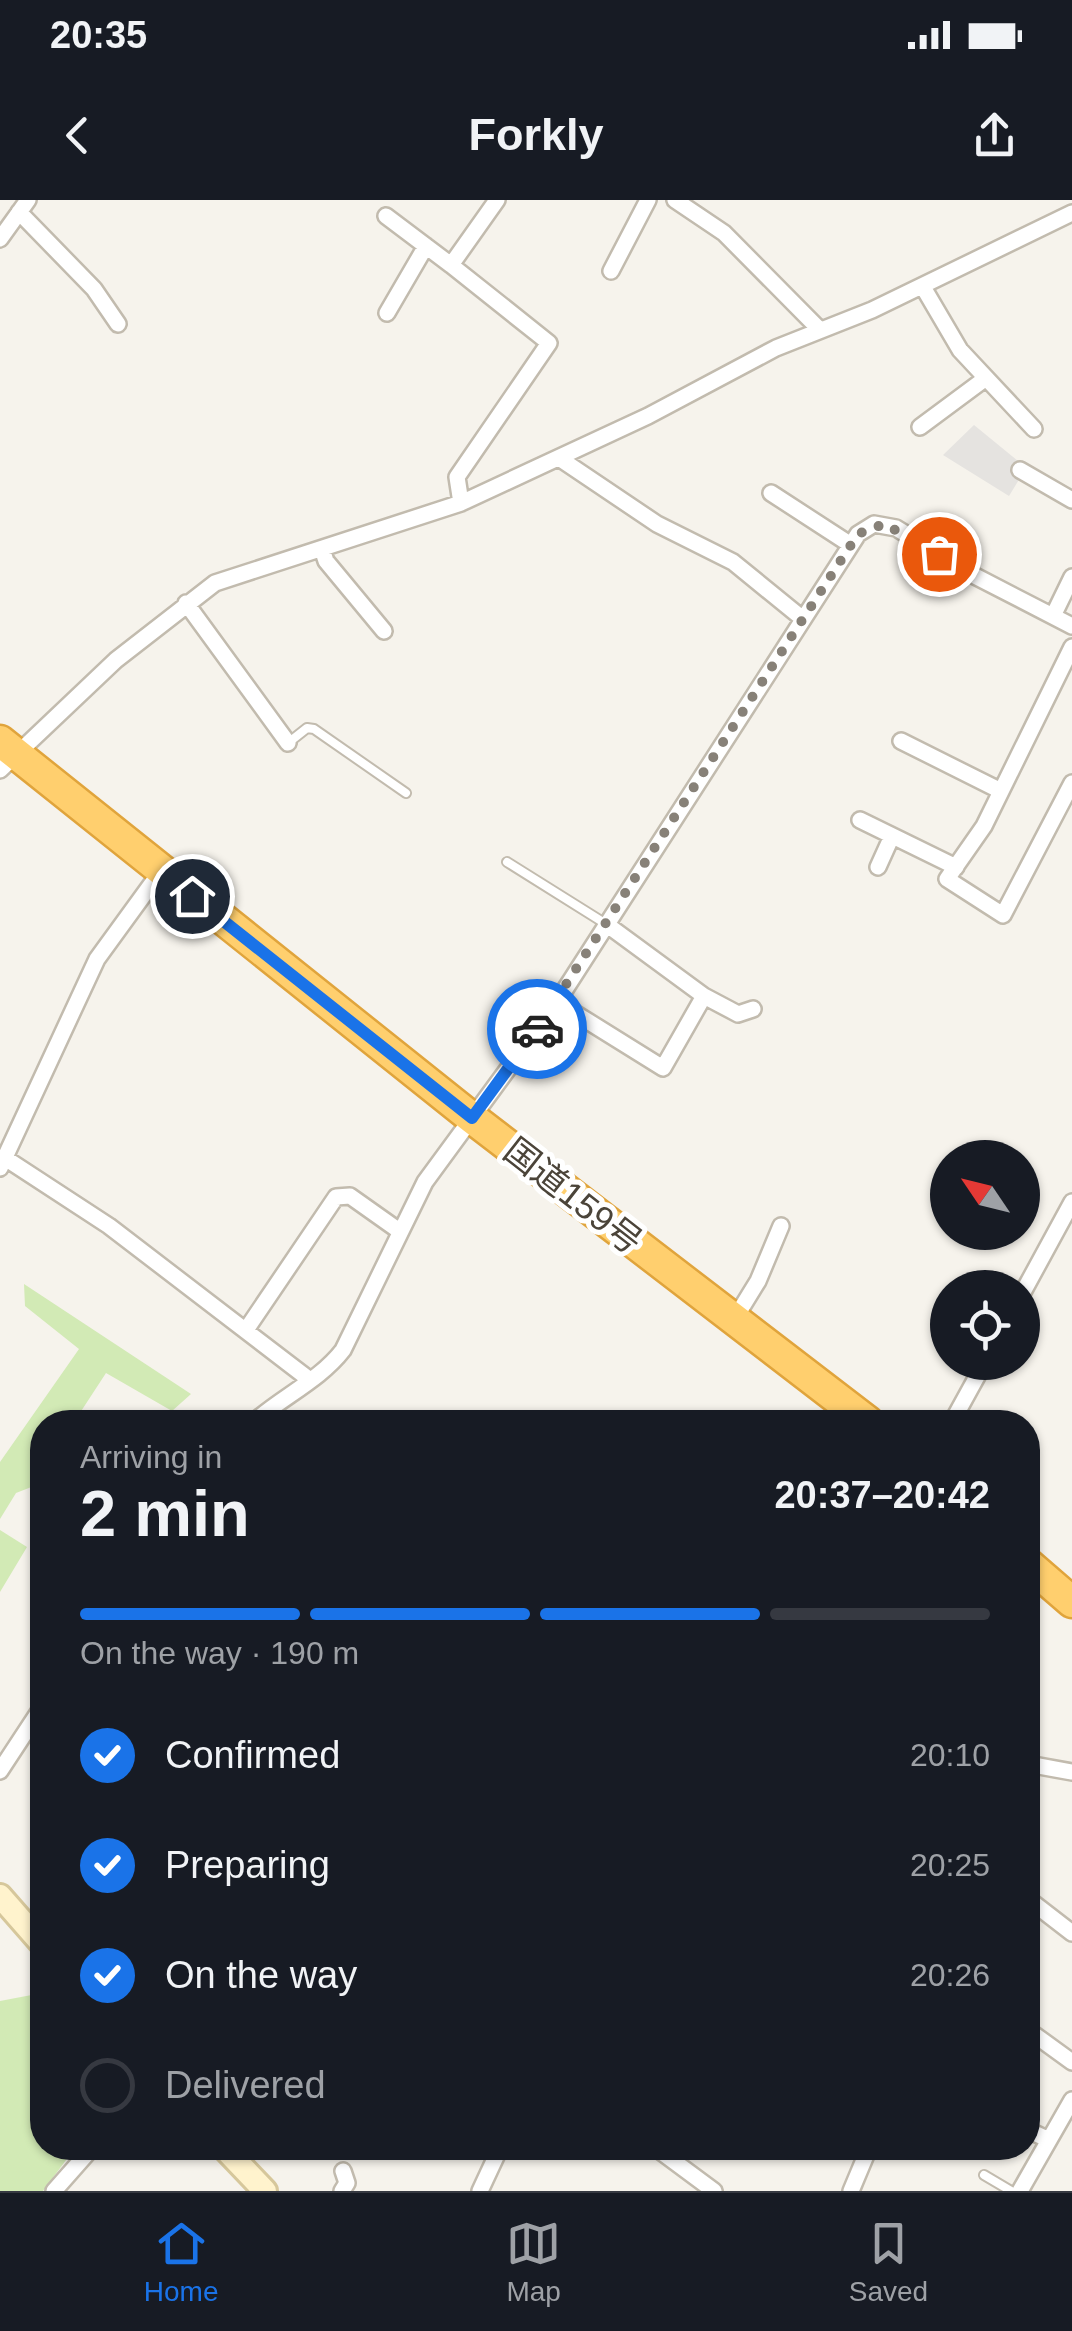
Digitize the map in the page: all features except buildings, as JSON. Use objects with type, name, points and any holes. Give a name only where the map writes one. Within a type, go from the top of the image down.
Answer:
[{"type":"highway","name":"国道159号","points":[[5,755],[161,871],[472,1118],[852,1410]]},
{"type":"highway","points":[[1040,1559],[1072,1585]]},
{"type":"highway","points":[[1040,1574],[1072,1602]]},
{"type":"main road","points":[[0,1896],[30,1930]]},
{"type":"main road","points":[[235,2160],[265,2191]]},
{"type":"street","points":[[451,265],[497,200]]},
{"type":"street","points":[[611,271],[648,200]]},
{"type":"street","points":[[675,200],[724,233],[820,330]]},
{"type":"street","points":[[0,239],[23,206],[94,288],[118,324]]},
{"type":"street","points":[[5,755],[186,603],[229,577],[461,503],[1072,214]]},
{"type":"street","points":[[386,216],[550,343],[457,477],[461,503]]},
{"type":"street","points":[[387,313],[426,246]]},
{"type":"street","points":[[923,287],[960,350],[1034,429]]},
{"type":"street","points":[[920,428],[986,378]]},
{"type":"street","points":[[559,458],[656,524],[733,562],[803,620]]},
{"type":"street","points":[[1020,470],[1072,500]]},
{"type":"street","points":[[771,493],[851,545]]},
{"type":"street","points":[[266,1410],[332,1364],[357,1326],[398,1230],[472,1118],[558,1002],[851,545],[866,528],[884,524],[1072,626]]},
{"type":"street","points":[[322,550],[326,561],[384,631]]},
{"type":"street","points":[[1053,616],[1072,576]]},
{"type":"street","points":[[186,603],[288,743]]},
{"type":"street","points":[[1072,647],[1000,792],[946,879],[1002,915],[1072,783]]},
{"type":"street","points":[[901,741],[1000,792]]},
{"type":"street","points":[[860,820],[956,867]]},
{"type":"street","points":[[878,867],[892,836]]},
{"type":"street","points":[[161,871],[97,960],[2,1163],[109,1226],[310,1380]]},
{"type":"street","points":[[606,924],[704,996],[738,1014],[753,1009]]},
{"type":"street","points":[[558,1002],[663,1068],[704,996]]},
{"type":"street","points":[[246,1330],[336,1197],[350,1196],[398,1230]]},
{"type":"street","points":[[1035,1270],[1072,1202]]},
{"type":"street","points":[[734,1320],[758,1281],[781,1226]]},
{"type":"street","points":[[959,1410],[975,1380]]},
{"type":"street","points":[[0,1771],[30,1725]]},
{"type":"street","points":[[1040,1766],[1072,1772]]},
{"type":"street","points":[[1040,1908],[1072,1933]]},
{"type":"street","points":[[1040,2039],[1072,2062]]},
{"type":"street","points":[[1040,2157],[1072,2100]]},
{"type":"street","points":[[1040,2135],[1050,2140]]},
{"type":"street","points":[[54,2191],[81,2160]]},
{"type":"street","points":[[480,2191],[494,2160]]},
{"type":"street","points":[[672,2160],[714,2191]]},
{"type":"street","points":[[851,2191],[864,2160]]},
{"type":"street","points":[[1020,2191],[1038,2160]]},
{"type":"street","points":[[342,2191],[347,2182],[343,2171]]},
{"type":"lane","points":[[288,743],[307,728],[314,729],[406,793]]},
{"type":"lane","points":[[507,862],[606,924]]},
{"type":"lane","points":[[984,2175],[1011,2191]]},
{"type":"green space","points":[[24,1284],[191,1394],[170,1410],[106,1373],[82,1410],[36,1410],[79,1349],[25,1306]]},
{"type":"green space","points":[[30,1419],[30,1488],[16,1493],[0,1519],[0,1462]]},
{"type":"green space","points":[[0,1530],[27,1547],[0,1592]]},
{"type":"green space","points":[[30,1995],[30,2160],[66,2160],[43,2191],[0,2191],[0,2001]]},
{"type":"shaded area","points":[[974,425],[1018,461],[1012,472],[1020,478],[1009,496],[943,455]]},
{"type":"way so far","points":[[537,1029],[858,534],[874,524],[884,524],[939,554]]},
{"type":"route","points":[[192,896],[472,1118],[537,1029]]}]
